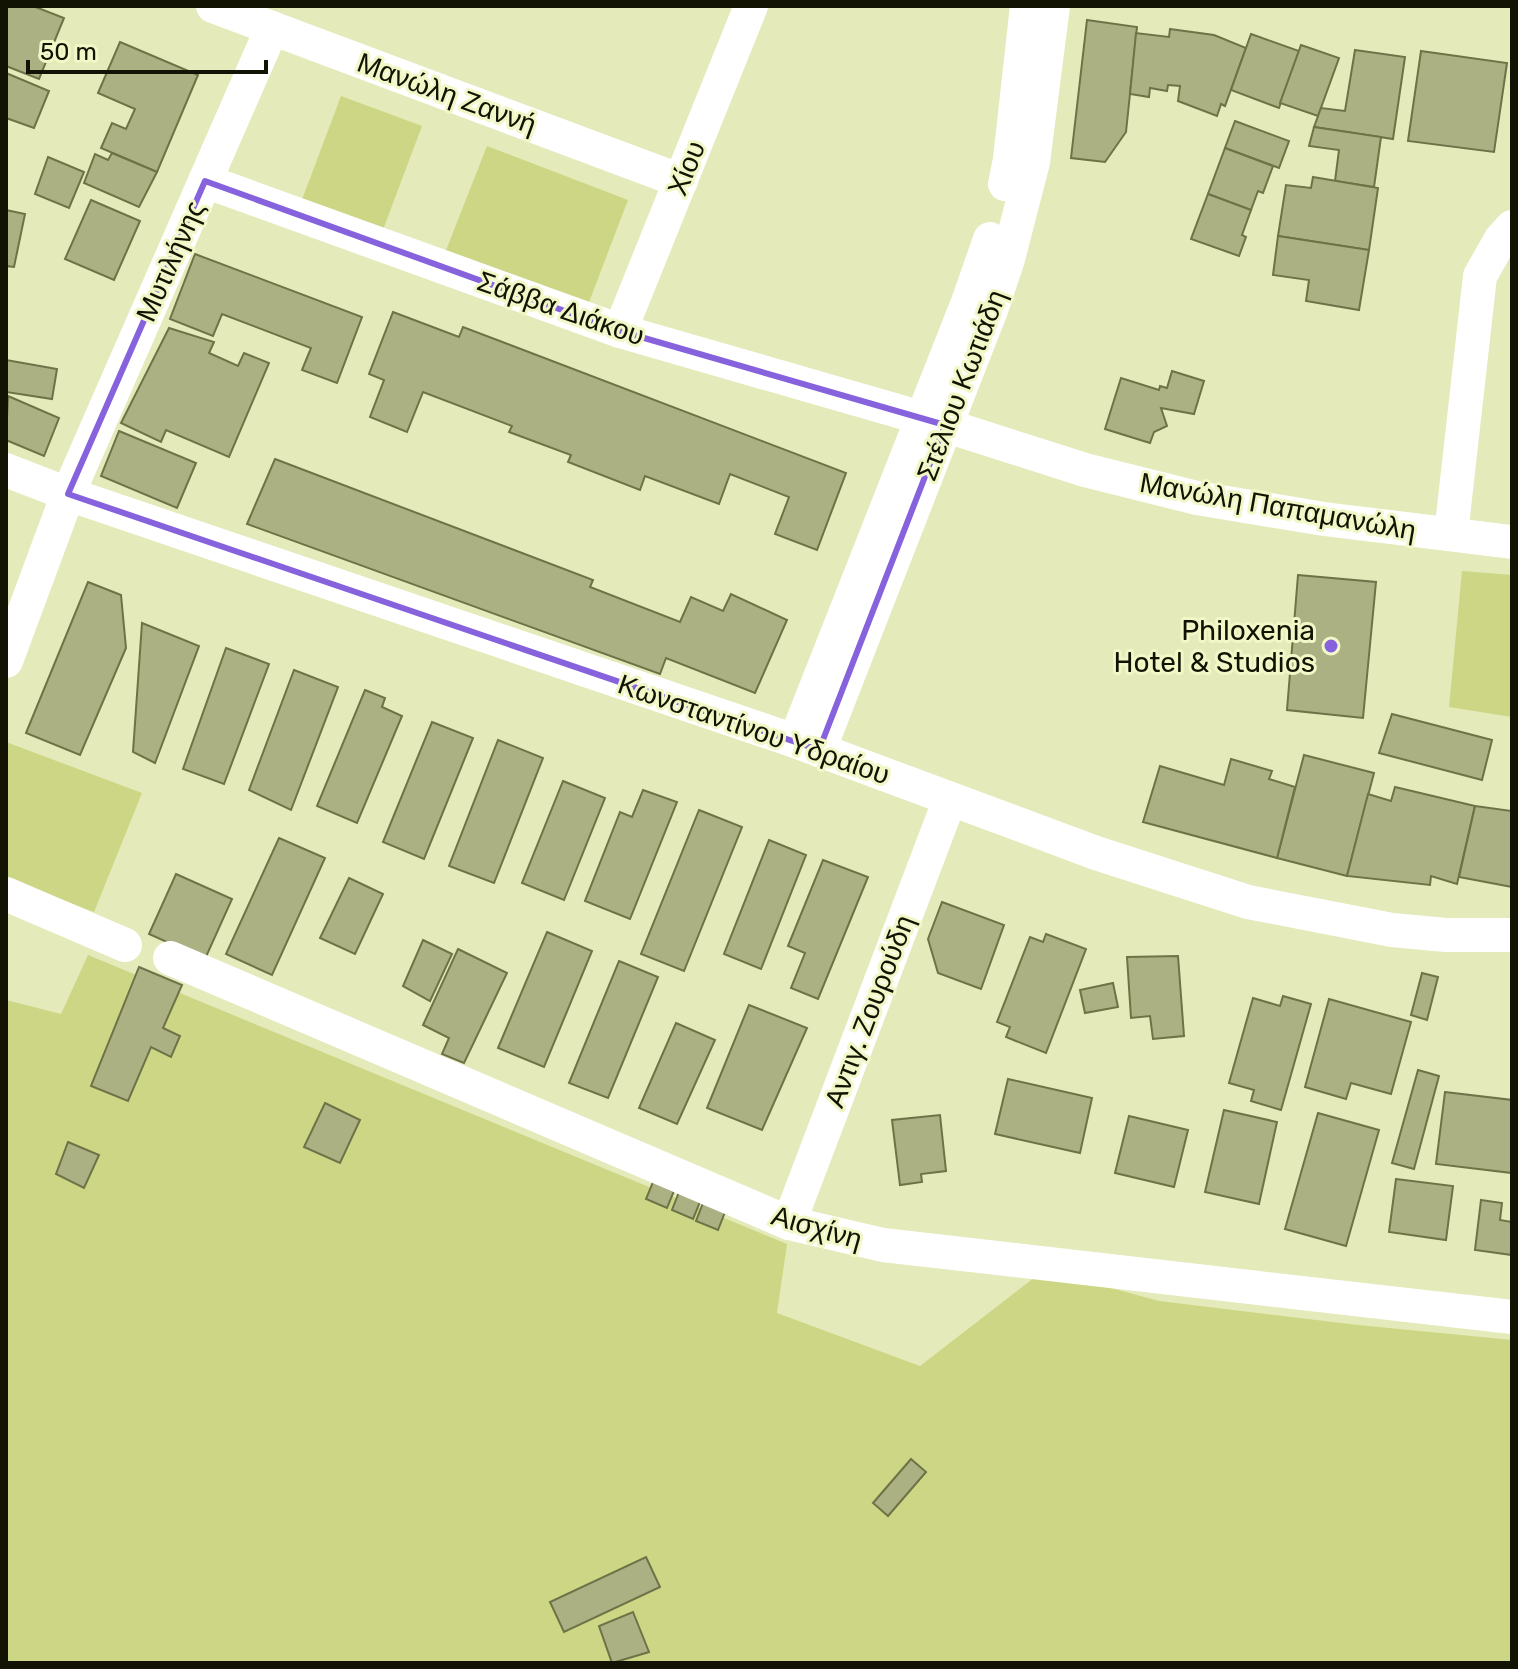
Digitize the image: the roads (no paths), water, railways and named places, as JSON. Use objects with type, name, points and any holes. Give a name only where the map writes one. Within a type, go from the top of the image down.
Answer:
[{"type":"street","name":"Μανώλη Ζαννή","points":[[213,6],[681,181]]},
{"type":"street","name":"Χίου","points":[[620,331],[751,6]]},
{"type":"street","name":"Στέλιου Κωτιάδη","points":[[807,745],[934,422],[1001,205],[1010,159],[1027,6]]},
{"type":"street","name":"Στέλιου Κωτιάδη","points":[[934,422],[991,310],[1022,211],[1033,162],[1053,6]]},
{"type":"street","name":"Μυτιλήνης","points":[[6,661],[68,494],[272,28]]},
{"type":"street","name":"Σάββα Διάκου","points":[[205,181],[620,331],[934,422]]},
{"type":"street","name":"Μανώλη Παπαμανώλη","points":[[1451,534],[1480,276],[1501,239],[1512,227]]},
{"type":"street","name":"Μανώλη Παπαμανώλη","points":[[934,422],[1085,470],[1197,498],[1324,519],[1512,542]]},
{"type":"street","name":"Κωνσταντίνου Υδραίου","points":[[6,470],[68,494],[807,745],[1096,853],[1248,902],[1392,930],[1446,935],[1512,935]]},
{"type":"street","name":"Αντιγ. Ζουρούδη","points":[[789,1223],[950,799]]},
{"type":"street","points":[[6,894],[125,945]]},
{"type":"street","name":"Αισχίνη","points":[[170,958],[789,1223],[883,1245],[1512,1317]]},
{"type":"place","name":"Philoxenia Hotel & Studios","points":[[1331,646]]}]
